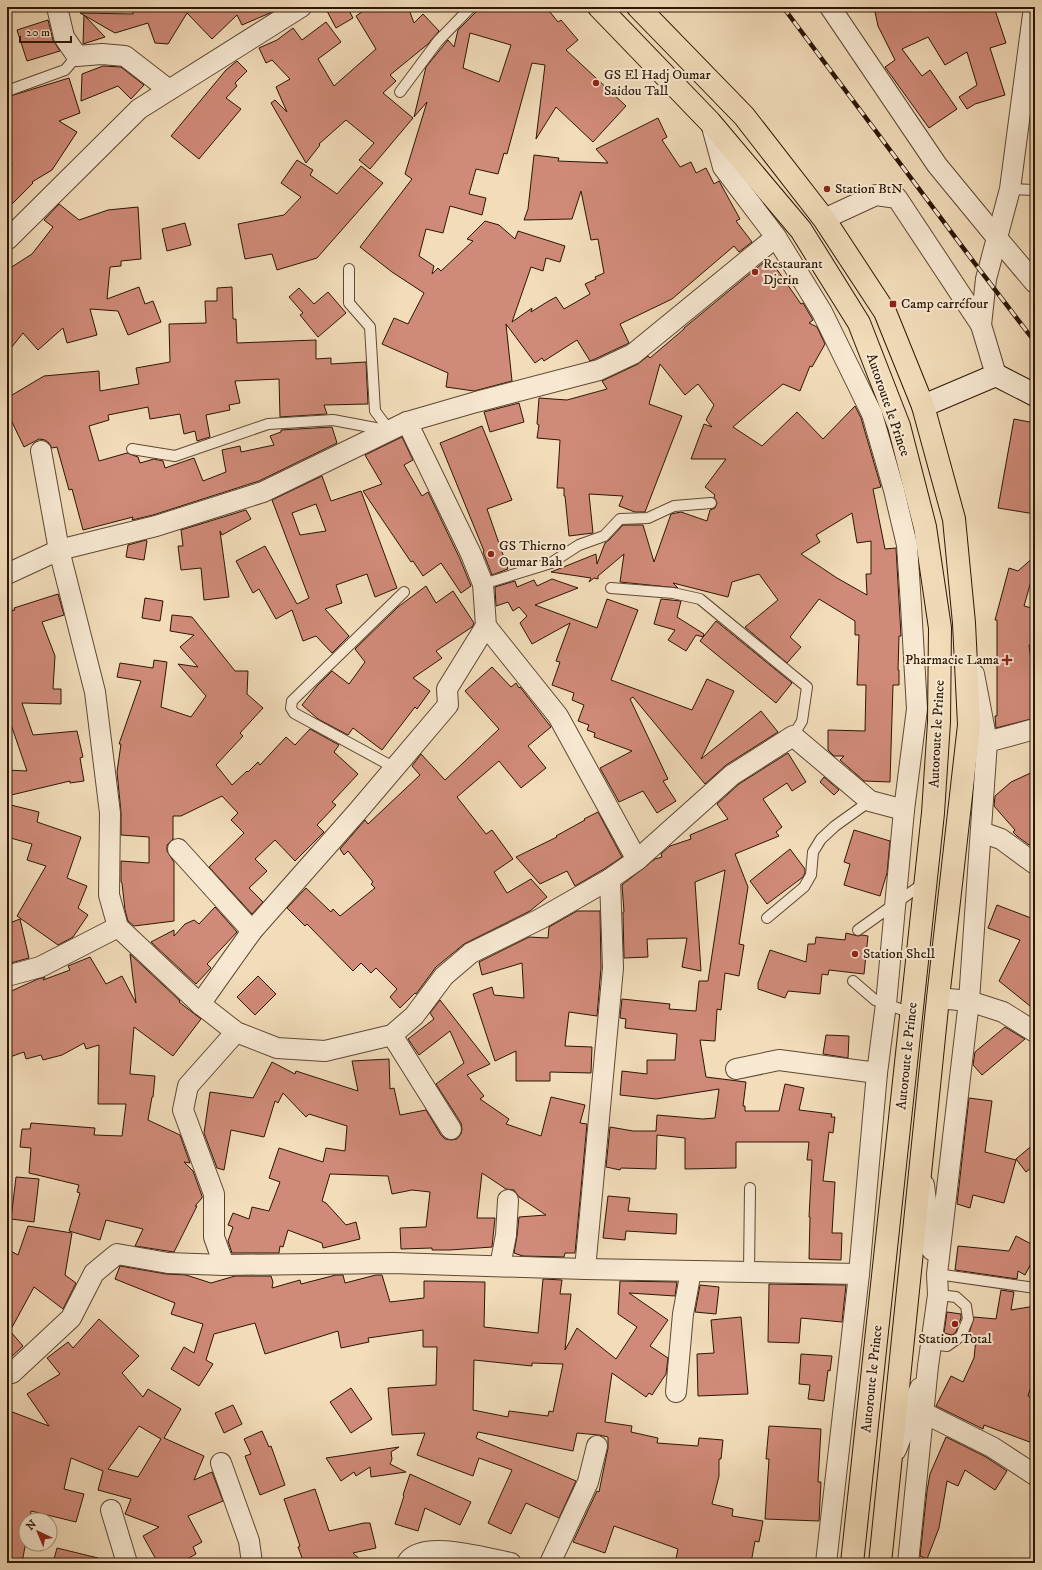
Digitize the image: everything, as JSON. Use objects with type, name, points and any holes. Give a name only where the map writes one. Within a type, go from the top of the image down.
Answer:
[{"type":"main road","name":"Autoroute le Prince","points":[[599,7],[710,122],[806,237],[859,323],[899,426],[925,527],[940,628],[939,722],[933,813],[852,1563]]},
{"type":"main road","name":"Autoroute le Prince","points":[[638,7],[744,116],[824,219],[885,312],[923,406],[954,519],[964,623],[969,726],[921,1157],[880,1563]]},
{"type":"street","points":[[57,7],[64,37],[76,56],[102,54],[125,56],[169,90]]},
{"type":"street","points":[[7,242],[139,109],[301,7]]},
{"type":"street","points":[[830,7],[938,165],[1035,283]]},
{"type":"street","points":[[981,325],[986,279],[1010,189],[1031,69],[1034,7]]},
{"type":"street","points":[[710,122],[723,167],[776,237],[822,312],[872,414],[894,490],[906,545],[917,709],[904,810],[886,1004],[877,1073],[859,1274],[826,1563]]},
{"type":"street","points":[[824,219],[876,195],[897,198],[981,325],[996,375],[1035,395]]},
{"type":"street","points":[[7,574],[59,550],[156,526],[263,492],[399,426],[476,402],[599,370],[633,354],[776,237]]},
{"type":"street","points":[[923,406],[996,375]]},
{"type":"street","points":[[399,426],[471,554],[483,584],[486,626],[558,716],[636,860]]},
{"type":"street","points":[[41,451],[59,550],[95,692],[110,813],[109,895],[118,927],[200,1004],[236,1032],[277,1048],[325,1051],[392,1034],[414,1016],[444,976],[471,953],[540,919],[610,879],[636,860],[732,775],[792,736],[870,801],[904,810]]},
{"type":"street","points":[[937,1274],[969,1001],[987,742],[964,623]]},
{"type":"street","points":[[200,1004],[252,931],[395,768],[448,705],[446,689],[486,626]]},
{"type":"street","points":[[987,742],[1035,729]]},
{"type":"street","points":[[981,832],[1001,839],[1035,864]]},
{"type":"street","points":[[178,849],[252,931]]},
{"type":"street","points":[[585,1269],[613,968],[610,879]]},
{"type":"street","points":[[7,976],[40,967],[118,927]]},
{"type":"street","points":[[938,998],[969,1001],[1003,1012],[1035,1032]]},
{"type":"street","points":[[224,1264],[214,1237],[214,1194],[183,1110],[188,1086],[236,1032]]},
{"type":"street","points":[[392,1034],[451,1129]]},
{"type":"street","points":[[736,1069],[779,1060],[877,1073]]},
{"type":"street","points":[[908,1563],[928,1366],[938,1295],[937,1274],[931,1242],[921,1157]]},
{"type":"street","points":[[500,1266],[506,1235],[508,1200]]},
{"type":"street","points":[[9,1375],[71,1318],[94,1273],[117,1254],[168,1263],[393,1263],[585,1269],[859,1274]]},
{"type":"street","points":[[676,1392],[684,1314],[692,1271]]},
{"type":"street","points":[[890,1464],[928,1366]]},
{"type":"street","points":[[924,1413],[992,1447],[1035,1475]]},
{"type":"street","points":[[550,1563],[588,1482],[597,1446]]},
{"type":"street","points":[[221,1463],[249,1541],[252,1563]]},
{"type":"street","points":[[111,1510],[127,1563]]},
{"type":"street","points":[[408,1563],[410,1559],[420,1552],[445,1550],[511,1563]]},
{"type":"lane","points":[[400,92],[438,41],[471,7]]},
{"type":"lane","points":[[7,90],[65,70],[76,56]]},
{"type":"lane","points":[[1010,189],[1035,190]]},
{"type":"lane","points":[[349,269],[349,303],[370,327],[375,411],[399,426]]},
{"type":"lane","points":[[132,449],[175,456],[268,424],[276,423],[333,420],[399,426]]},
{"type":"lane","points":[[483,584],[551,563],[579,545],[604,536],[620,519],[648,518],[674,506],[711,503]]},
{"type":"lane","points":[[611,588],[673,593],[700,599],[807,688],[802,721],[792,736]]},
{"type":"lane","points":[[395,768],[294,713],[291,708],[292,700],[404,592]]},
{"type":"lane","points":[[767,918],[804,887],[811,876],[813,852],[821,839],[835,826],[870,801]]},
{"type":"lane","points":[[858,930],[925,882]]},
{"type":"lane","points":[[853,980],[875,1000],[911,1013]]},
{"type":"lane","points":[[749,1272],[750,1188]]},
{"type":"lane","points":[[937,1274],[1035,1288]]},
{"type":"lane","points":[[931,1344],[947,1346],[961,1336],[968,1320],[966,1306],[956,1297],[938,1295]]},
{"type":"building","points":[[133,7],[279,7],[270,13],[242,25],[237,15],[212,39],[187,13],[168,44],[155,43],[148,23],[115,33],[80,13],[133,14]]},
{"type":"building","points":[[334,7],[347,7],[353,18],[336,28],[327,11]]},
{"type":"building","points":[[369,7],[408,7],[414,23],[423,14],[439,31],[428,44],[390,75],[396,81],[383,93],[413,118],[370,169],[359,160],[374,143],[346,120],[319,144],[320,145],[306,163],[271,103],[275,100],[287,112],[276,87],[290,79],[272,60],[266,63],[259,48],[277,40],[293,28],[302,40],[326,22],[341,42],[318,59],[334,86],[376,49],[356,16]]},
{"type":"building","points":[[477,7],[546,7],[558,22],[561,20],[578,40],[566,50],[626,106],[593,142],[556,107],[536,139],[545,65],[532,63],[507,154],[504,153],[498,174],[476,169],[469,194],[486,198],[482,215],[450,206],[443,233],[426,229],[419,256],[434,266],[432,274],[438,268],[441,271],[473,241],[467,239],[485,221],[499,225],[515,239],[518,231],[565,246],[560,262],[546,258],[543,271],[531,267],[512,322],[532,308],[531,312],[556,297],[564,309],[590,294],[585,284],[604,273],[598,239],[591,240],[581,191],[572,219],[524,220],[528,209],[534,155],[559,158],[558,161],[608,163],[596,149],[658,118],[667,137],[662,140],[680,167],[691,162],[696,173],[706,168],[714,184],[719,181],[740,219],[736,221],[752,242],[739,252],[734,246],[672,299],[620,324],[629,343],[590,361],[577,340],[544,361],[542,358],[535,363],[506,324],[512,381],[474,391],[446,387],[448,373],[382,344],[394,318],[408,324],[424,293],[392,272],[360,247],[412,179],[405,174],[427,102],[414,117],[426,67],[448,40],[454,47],[458,30],[476,12]],"holes":[[[470,33],[511,45],[499,82],[463,68]]]},
{"type":"building","points":[[874,7],[994,7],[1006,43],[990,48],[1005,95],[975,104],[967,109],[959,97],[977,85],[967,52],[945,65],[928,37],[902,49],[922,76],[930,70],[957,109],[929,128],[885,67],[895,60],[878,26]]},
{"type":"building","points":[[84,15],[105,37],[83,44]]},
{"type":"building","points":[[48,20],[53,40],[60,51],[27,61],[17,30]]},
{"type":"building","points":[[237,61],[247,71],[235,83],[237,86],[226,98],[241,109],[199,159],[171,136],[226,70]]},
{"type":"building","points":[[103,66],[121,67],[144,85],[131,99],[118,86],[81,101],[82,74]]},
{"type":"building","points":[[69,78],[80,113],[59,121],[77,132],[52,170],[32,182],[33,183],[7,209],[7,170],[12,165],[7,142],[7,97]]},
{"type":"building","points":[[297,160],[313,170],[310,175],[337,194],[361,166],[383,183],[317,258],[277,270],[272,254],[245,259],[238,224],[284,215],[301,197],[281,183]]},
{"type":"building","points":[[59,204],[79,220],[108,210],[138,207],[141,259],[121,261],[121,266],[110,267],[107,299],[139,287],[145,304],[153,301],[161,322],[128,335],[118,311],[90,309],[97,335],[67,343],[63,328],[38,350],[23,333],[7,353],[7,270],[32,254],[53,227],[44,220]]},
{"type":"building","points":[[185,223],[191,245],[167,251],[162,229]]},
{"type":"building","points":[[769,258],[801,304],[803,303],[813,320],[809,323],[817,327],[825,344],[812,367],[810,366],[800,391],[783,384],[733,427],[762,446],[797,412],[823,439],[855,406],[861,418],[881,487],[873,489],[885,549],[896,548],[901,636],[899,636],[899,685],[893,685],[890,782],[864,781],[840,760],[844,756],[834,756],[828,750],[828,730],[865,731],[866,685],[857,685],[859,635],[855,635],[855,621],[819,599],[790,637],[801,647],[787,663],[745,627],[778,600],[759,574],[732,582],[728,597],[673,583],[678,588],[620,582],[624,554],[598,576],[598,579],[594,578],[589,582],[591,578],[551,572],[596,554],[597,564],[605,543],[623,525],[643,525],[654,562],[671,514],[681,512],[707,521],[710,510],[715,508],[717,503],[714,497],[715,495],[705,487],[726,459],[691,459],[704,424],[712,427],[706,420],[714,405],[698,384],[685,395],[660,364],[649,404],[682,416],[645,512],[635,512],[619,506],[623,496],[589,494],[593,533],[569,536],[564,488],[557,488],[560,440],[537,438],[539,425],[537,424],[539,398],[567,400],[607,389],[602,381],[638,364],[648,356],[650,358]],"holes":[[[852,513],[857,543],[871,541],[871,574],[866,574],[867,595],[837,578],[801,554],[820,542],[816,535]]]},
{"type":"building","points":[[232,287],[233,319],[236,319],[237,343],[316,340],[316,359],[331,358],[331,364],[366,362],[368,404],[324,405],[327,414],[280,417],[279,379],[235,381],[240,403],[229,405],[230,410],[206,415],[210,437],[197,441],[195,431],[184,434],[180,414],[150,419],[148,407],[108,415],[109,420],[89,426],[99,461],[127,453],[138,457],[140,463],[154,459],[163,461],[165,468],[194,458],[203,481],[226,472],[222,450],[240,446],[241,452],[274,445],[270,436],[281,432],[281,430],[332,427],[337,443],[259,481],[153,515],[132,520],[133,517],[83,530],[72,489],[69,490],[57,447],[52,448],[45,440],[39,439],[24,447],[11,420],[7,422],[7,398],[44,376],[99,371],[100,391],[139,384],[136,368],[170,362],[169,324],[206,323],[205,301],[217,301],[217,288]]},
{"type":"building","points":[[299,288],[314,304],[328,292],[346,313],[318,337],[300,315],[303,313],[289,297]]},
{"type":"building","points":[[519,403],[524,422],[490,432],[484,412]]},
{"type":"building","points":[[1014,419],[1035,423],[1035,514],[998,508]]},
{"type":"building","points":[[482,426],[512,500],[487,509],[508,569],[492,575],[483,552],[484,551],[440,443]]},
{"type":"building","points":[[402,437],[413,460],[404,465],[422,496],[428,492],[460,559],[471,586],[461,593],[441,563],[423,576],[413,561],[411,562],[363,491],[382,484],[365,455]]},
{"type":"building","points":[[322,476],[331,501],[361,491],[397,588],[375,597],[367,574],[336,585],[342,603],[325,609],[349,636],[332,653],[316,636],[303,641],[292,610],[276,619],[259,589],[253,593],[236,561],[265,546],[297,604],[309,598],[272,500]],"holes":[[[316,504],[326,531],[300,535],[292,513]]]},
{"type":"building","points":[[246,510],[251,519],[222,535],[220,531],[229,597],[204,600],[201,568],[181,570],[178,546],[183,546],[181,530]]},
{"type":"building","points":[[146,540],[144,560],[126,557],[128,545]]},
{"type":"building","points":[[1035,556],[1035,567],[1024,606],[1035,609],[1035,647],[1029,645],[1035,683],[1035,718],[996,728],[997,620],[995,620],[1009,568],[1018,571]]},
{"type":"building","points":[[552,579],[578,588],[535,605],[597,628],[607,599],[638,610],[611,680],[692,710],[707,679],[734,691],[701,759],[761,711],[778,732],[726,765],[705,784],[633,697],[630,699],[668,779],[663,781],[676,801],[657,813],[643,791],[619,802],[600,768],[632,751],[594,737],[595,733],[587,730],[589,725],[578,721],[584,705],[572,700],[574,693],[552,685],[560,662],[556,661],[570,623],[532,644],[520,623],[527,616],[519,607],[513,611],[508,602],[496,606],[495,587],[515,581],[517,587],[534,580],[537,586]]},
{"type":"building","points":[[426,586],[436,603],[453,591],[474,623],[472,627],[436,651],[442,658],[413,678],[430,691],[417,709],[415,707],[382,750],[353,728],[348,735],[318,719],[302,705],[317,686],[332,671],[349,684],[365,662],[355,649],[398,607]]},
{"type":"building","points":[[58,594],[64,615],[42,622],[55,656],[53,689],[61,689],[61,704],[22,703],[33,735],[77,731],[83,757],[80,758],[84,781],[70,783],[70,781],[7,796],[7,770],[27,771],[7,713],[7,611],[15,610],[14,608]]},
{"type":"building","points":[[145,598],[163,601],[160,621],[142,618]]},
{"type":"building","points":[[661,599],[681,601],[677,617],[704,634],[703,637],[696,635],[686,651],[668,640],[675,630],[654,624]]},
{"type":"building","points":[[172,615],[192,617],[235,671],[248,671],[247,694],[263,708],[240,733],[243,736],[216,765],[232,785],[258,762],[260,765],[286,737],[295,745],[310,729],[339,745],[334,752],[358,774],[332,802],[336,805],[317,825],[324,832],[295,861],[275,840],[255,859],[267,871],[249,888],[263,902],[252,914],[209,867],[244,833],[231,820],[238,813],[222,796],[181,816],[173,816],[173,839],[167,845],[167,851],[174,862],[174,921],[134,926],[128,921],[125,910],[121,882],[121,861],[149,863],[149,837],[121,835],[121,812],[117,772],[121,744],[119,744],[141,681],[117,677],[120,663],[153,668],[154,660],[167,662],[161,707],[191,717],[206,696],[178,664],[198,667],[180,647],[194,635],[170,631]]},
{"type":"building","points":[[716,621],[792,683],[776,703],[700,641]]},
{"type":"building","points":[[492,667],[511,687],[516,683],[519,688],[520,687],[551,727],[528,746],[546,768],[521,788],[499,761],[457,797],[486,834],[492,830],[513,859],[494,872],[507,893],[531,879],[547,897],[530,911],[464,944],[436,967],[416,994],[415,993],[400,1008],[390,997],[397,989],[376,968],[371,973],[361,963],[353,971],[307,924],[305,926],[287,908],[306,888],[331,912],[333,909],[340,916],[375,888],[371,884],[373,882],[348,851],[344,855],[340,849],[365,820],[368,824],[420,775],[412,766],[421,754],[445,780],[499,729],[465,691]]},
{"type":"building","points":[[788,753],[806,782],[792,791],[787,783],[763,799],[782,827],[776,832],[779,836],[735,854],[748,887],[739,944],[744,945],[739,976],[725,973],[721,1010],[717,1009],[715,1041],[700,1040],[706,1077],[746,1082],[743,1106],[745,1106],[745,1111],[779,1111],[785,1084],[804,1088],[799,1110],[832,1114],[831,1117],[835,1117],[833,1133],[829,1132],[823,1181],[835,1182],[832,1233],[842,1233],[841,1260],[809,1259],[809,1217],[812,1160],[807,1160],[809,1142],[736,1142],[736,1168],[685,1169],[685,1138],[657,1135],[656,1169],[621,1168],[620,1170],[606,1167],[610,1127],[633,1131],[656,1131],[657,1115],[703,1119],[715,1118],[719,1089],[656,1099],[620,1095],[622,1071],[647,1074],[647,1060],[675,1060],[677,1034],[625,1028],[626,1019],[620,1018],[622,999],[670,1004],[669,1009],[696,1011],[699,981],[708,981],[725,870],[695,882],[701,971],[682,967],[687,938],[647,939],[648,957],[624,958],[624,912],[622,885],[655,859],[662,857],[661,854],[670,846],[691,839],[690,835],[728,819],[717,804],[739,784]]},
{"type":"building","points":[[1035,771],[1035,841],[1029,845],[1013,832],[1015,830],[994,806],[995,796],[1011,782]]},
{"type":"building","points":[[824,777],[839,790],[834,795],[820,782]]},
{"type":"building","points":[[7,804],[39,812],[37,822],[81,837],[67,878],[87,886],[78,908],[88,915],[73,937],[58,945],[17,916],[46,866],[27,860],[32,844],[7,837]]},
{"type":"building","points":[[598,812],[622,857],[575,886],[567,871],[540,884],[516,857],[557,837],[556,836]]},
{"type":"building","points":[[854,830],[890,841],[887,873],[880,896],[844,885],[850,864],[844,862]]},
{"type":"building","points":[[790,849],[805,869],[805,873],[803,877],[767,904],[750,881]]},
{"type":"building","points":[[997,905],[1031,918],[1035,910],[1035,1010],[999,981],[1020,940],[988,928]]},
{"type":"building","points":[[215,907],[237,932],[207,964],[211,968],[196,984],[151,942],[174,930],[174,936],[185,924],[194,920],[199,924]]},
{"type":"building","points":[[577,911],[600,911],[601,968],[597,1016],[569,1012],[565,1046],[592,1047],[591,1073],[550,1072],[550,1081],[516,1081],[516,1051],[495,1061],[473,994],[492,987],[494,995],[524,998],[522,963],[482,975],[479,962],[529,937],[548,938],[549,927]]},
{"type":"building","points":[[20,919],[29,958],[7,964],[7,924]]},
{"type":"building","points":[[846,933],[858,936],[868,936],[864,974],[829,970],[828,975],[822,974],[820,994],[788,991],[785,998],[758,989],[758,983],[770,950],[806,962],[808,944],[815,944],[816,937],[845,940]]},
{"type":"building","points":[[130,954],[180,1001],[179,1002],[201,1019],[173,1056],[134,1027],[130,1074],[155,1076],[153,1097],[148,1120],[180,1135],[190,1163],[184,1162],[193,1171],[202,1196],[195,1206],[197,1206],[174,1252],[135,1246],[143,1229],[106,1220],[100,1240],[69,1231],[80,1193],[77,1192],[79,1185],[29,1173],[31,1148],[20,1147],[22,1129],[30,1129],[31,1123],[95,1128],[94,1135],[122,1136],[126,1104],[98,1104],[99,1045],[86,1049],[84,1043],[62,1055],[43,1060],[41,1055],[26,1059],[24,1052],[7,1058],[7,993],[38,979],[45,977],[43,980],[70,970],[68,966],[90,957],[106,984],[122,976],[136,1003]]},
{"type":"building","points":[[258,976],[276,994],[255,1015],[237,997]]},
{"type":"building","points":[[440,1000],[490,1064],[467,1075],[484,1096],[480,1099],[509,1119],[506,1124],[541,1136],[551,1097],[585,1105],[580,1123],[587,1124],[575,1253],[565,1253],[564,1257],[523,1256],[514,1253],[519,1217],[546,1215],[519,1197],[514,1190],[506,1189],[482,1173],[477,1218],[495,1218],[492,1247],[450,1250],[432,1250],[432,1248],[401,1249],[400,1228],[426,1227],[430,1192],[412,1190],[392,1194],[388,1176],[330,1174],[322,1201],[326,1203],[346,1225],[356,1222],[360,1239],[323,1248],[322,1243],[288,1230],[283,1247],[280,1246],[279,1253],[232,1253],[228,1241],[233,1227],[228,1225],[233,1213],[249,1219],[252,1207],[269,1211],[280,1182],[269,1178],[279,1148],[323,1162],[326,1148],[345,1151],[347,1126],[309,1114],[306,1117],[283,1093],[278,1103],[275,1101],[264,1137],[231,1130],[224,1170],[217,1168],[204,1133],[210,1092],[253,1098],[272,1062],[295,1074],[296,1071],[358,1091],[352,1061],[389,1059],[390,1089],[394,1088],[400,1115],[426,1110],[445,1139],[457,1139],[461,1134],[461,1123],[436,1084],[464,1063],[450,1031],[419,1055],[408,1039],[434,1019],[430,1013]]},
{"type":"building","points":[[1005,1027],[1025,1039],[982,1075],[973,1065],[975,1052]]},
{"type":"building","points":[[826,1035],[849,1036],[848,1058],[823,1054]]},
{"type":"building","points":[[969,1098],[992,1101],[985,1152],[1016,1160],[1004,1203],[973,1195],[970,1208],[957,1204]]},
{"type":"building","points":[[1035,1143],[1035,1165],[1026,1172],[1016,1159]]},
{"type":"building","points":[[16,1177],[39,1179],[34,1222],[11,1219]]},
{"type":"building","points":[[608,1196],[630,1198],[628,1211],[677,1214],[676,1234],[626,1231],[625,1240],[603,1238]]},
{"type":"building","points":[[28,1226],[72,1233],[65,1275],[76,1283],[63,1309],[34,1287],[10,1331],[23,1346],[9,1359],[7,1359],[7,1249],[18,1255]]},
{"type":"building","points":[[1016,1236],[1035,1246],[1035,1256],[1025,1275],[1018,1271],[1017,1279],[955,1270],[958,1246],[1009,1251]]},
{"type":"building","points":[[120,1266],[166,1274],[186,1275],[211,1283],[235,1276],[271,1276],[273,1282],[272,1288],[300,1280],[301,1284],[336,1275],[343,1275],[345,1283],[376,1275],[382,1275],[390,1302],[424,1298],[424,1281],[485,1282],[484,1327],[538,1333],[543,1279],[562,1280],[560,1294],[571,1294],[565,1350],[577,1328],[616,1359],[637,1327],[618,1314],[620,1281],[677,1282],[675,1296],[629,1293],[668,1320],[650,1346],[668,1358],[666,1374],[652,1395],[649,1393],[646,1397],[612,1373],[605,1422],[632,1426],[631,1432],[658,1438],[657,1443],[698,1446],[699,1438],[723,1440],[721,1459],[719,1459],[719,1476],[712,1504],[733,1509],[732,1516],[763,1521],[759,1542],[755,1541],[751,1563],[675,1563],[678,1549],[614,1526],[605,1553],[573,1542],[597,1491],[599,1492],[608,1448],[608,1437],[599,1435],[577,1433],[573,1451],[478,1432],[476,1438],[576,1481],[559,1518],[526,1503],[511,1534],[488,1523],[512,1470],[479,1458],[473,1476],[417,1455],[425,1433],[392,1435],[388,1388],[436,1385],[437,1347],[423,1347],[423,1330],[368,1338],[369,1342],[341,1348],[338,1331],[265,1354],[255,1323],[214,1334],[206,1360],[213,1364],[199,1386],[171,1369],[184,1347],[194,1353],[203,1324],[171,1314],[175,1303],[115,1279]],"holes":[[[474,1360],[532,1366],[532,1363],[563,1364],[553,1412],[549,1411],[548,1416],[509,1411],[508,1417],[473,1410]]]},
{"type":"building","points":[[769,1284],[846,1285],[842,1322],[801,1318],[799,1343],[768,1342]]},
{"type":"building","points":[[700,1285],[719,1287],[716,1314],[695,1312]]},
{"type":"building","points":[[1001,1290],[1014,1292],[1011,1310],[1035,1306],[1035,1374],[1028,1396],[1035,1398],[1035,1444],[984,1425],[983,1429],[936,1406],[951,1376],[963,1382],[974,1358],[976,1339],[968,1337],[974,1317],[996,1319]]},
{"type":"building","points":[[947,1312],[961,1314],[956,1332],[952,1335],[944,1333]]},
{"type":"building","points":[[741,1317],[748,1394],[698,1396],[697,1354],[714,1353],[711,1320]]},
{"type":"building","points":[[99,1319],[139,1356],[122,1373],[143,1397],[148,1389],[181,1409],[164,1438],[204,1456],[194,1480],[212,1472],[223,1501],[188,1516],[202,1542],[193,1547],[196,1554],[180,1563],[158,1563],[143,1536],[159,1527],[125,1514],[131,1499],[98,1490],[103,1471],[71,1458],[64,1489],[84,1494],[76,1522],[58,1518],[58,1512],[18,1512],[18,1552],[24,1552],[22,1563],[7,1561],[7,1410],[49,1426],[27,1394],[60,1374],[47,1358],[68,1342],[73,1348]],"holes":[[[139,1426],[161,1439],[138,1477],[108,1469]]]},
{"type":"building","points":[[801,1354],[832,1356],[830,1371],[828,1370],[824,1401],[808,1399],[810,1385],[799,1384]]},
{"type":"building","points":[[351,1388],[372,1419],[351,1433],[330,1402]]},
{"type":"building","points":[[233,1405],[242,1424],[224,1433],[215,1413]]},
{"type":"building","points":[[769,1426],[821,1429],[818,1482],[821,1482],[819,1521],[765,1519],[769,1459],[766,1459]]},
{"type":"building","points":[[262,1431],[269,1447],[271,1446],[285,1485],[260,1495],[245,1456],[251,1454],[244,1439]]},
{"type":"building","points":[[946,1437],[986,1457],[1007,1471],[995,1490],[965,1470],[958,1486],[947,1481],[939,1528],[927,1559],[920,1556],[927,1491],[930,1474]]},
{"type":"building","points":[[399,1447],[391,1452],[392,1459],[390,1464],[406,1472],[371,1477],[370,1467],[356,1476],[354,1472],[341,1481],[326,1458]]},
{"type":"building","points":[[410,1474],[471,1502],[460,1525],[425,1508],[418,1531],[395,1524]]},
{"type":"building","points":[[315,1489],[329,1531],[370,1523],[376,1548],[353,1553],[364,1563],[304,1563],[298,1547],[300,1546],[284,1499]]},
{"type":"building","points":[[58,1548],[98,1558],[97,1563],[53,1563],[56,1552],[58,1552]]},
{"type":"railway","points":[[783,7],[1035,342]]},
{"type":"place","name":"GS El Hadj Oumar Saidou Tall","points":[[596,83]]},
{"type":"place","name":"Station BtN","points":[[827,189]]},
{"type":"place","name":"Restaurant Djerin","points":[[755,272]]},
{"type":"place","name":"Camp carréfour","points":[[893,304]]},
{"type":"place","name":"GS Thierno Oumar Bah","points":[[491,554]]},
{"type":"place","name":"Pharmacie Lama","points":[[1007,660]]},
{"type":"place","name":"Station Shell","points":[[855,954]]},
{"type":"place","name":"Station Total","points":[[955,1324]]}]
